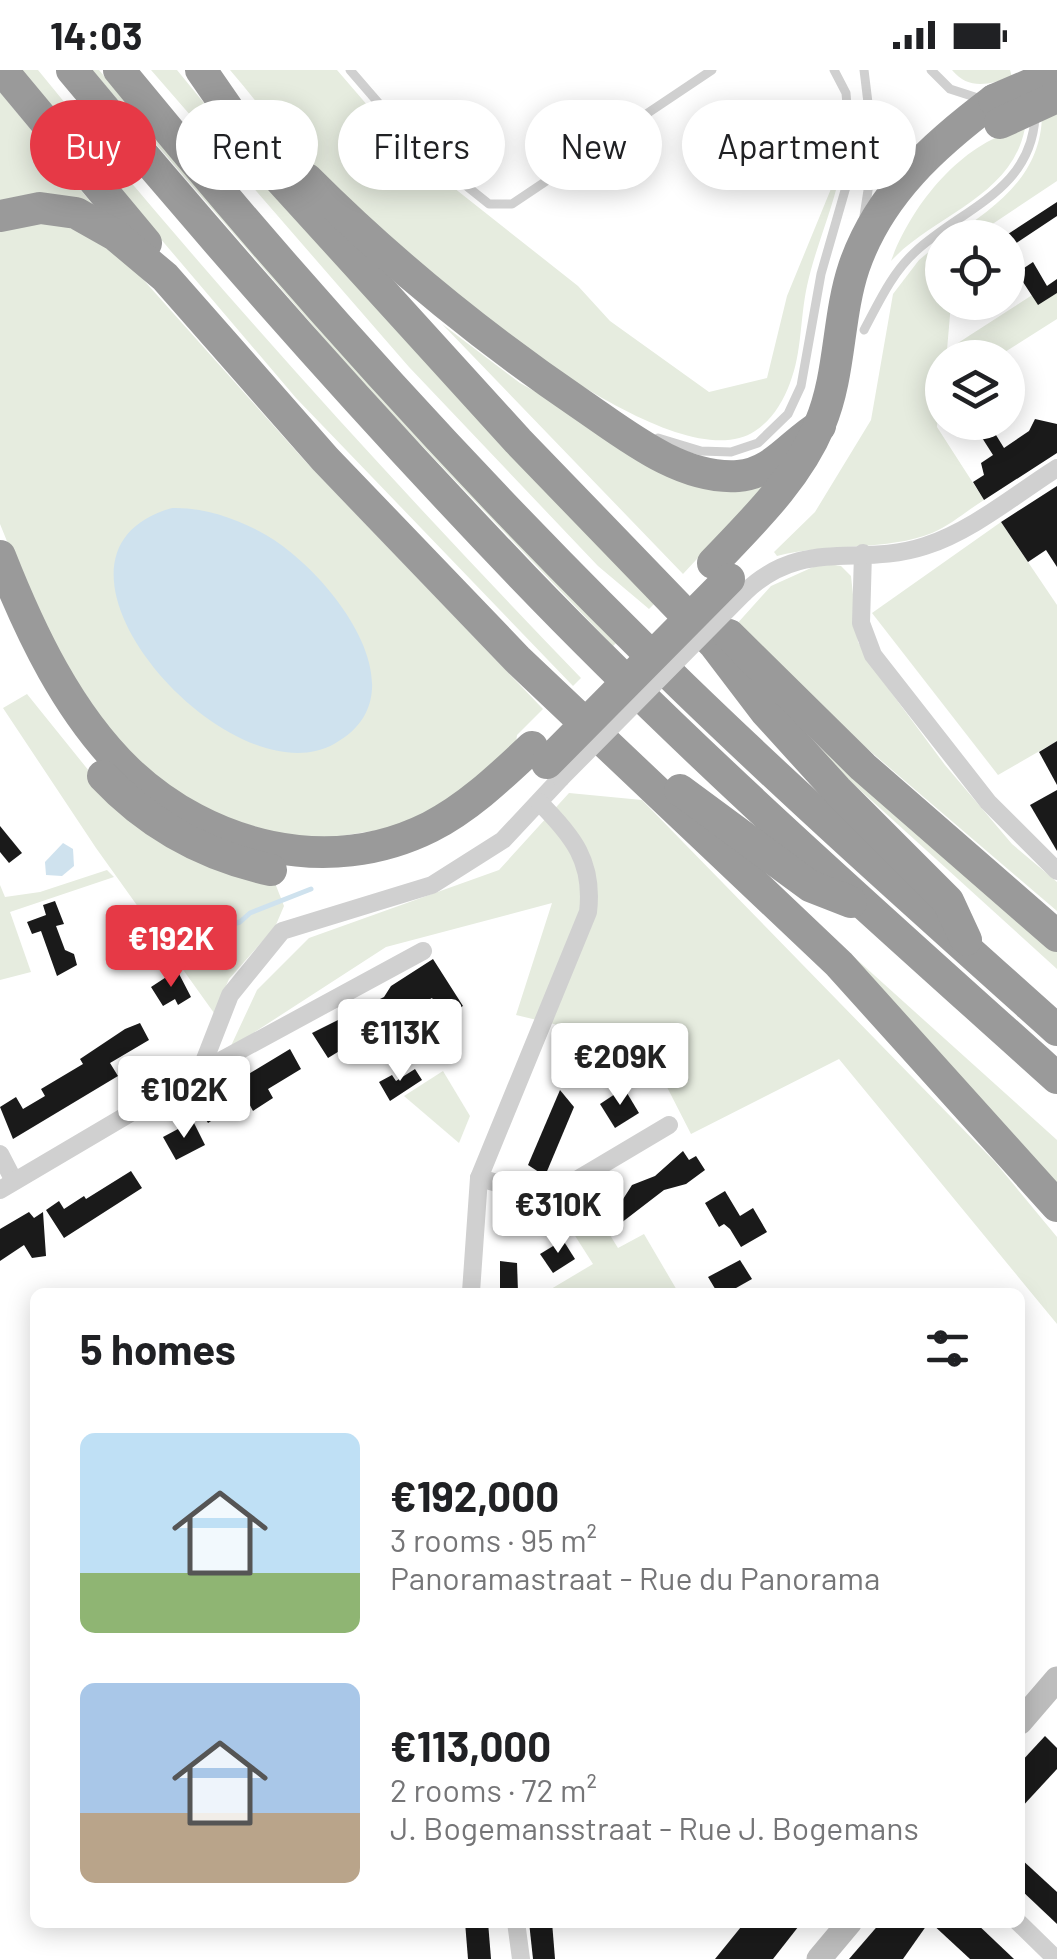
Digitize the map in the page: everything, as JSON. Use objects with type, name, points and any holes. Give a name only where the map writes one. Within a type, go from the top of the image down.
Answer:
[{"type":"highway","points":[[2,70],[145,242],[165,277]]},
{"type":"highway","points":[[72,70],[243,272],[526,580],[870,910],[1057,1078]]},
{"type":"highway","points":[[118,70],[352,341],[521,523],[682,686],[1057,1030]]},
{"type":"highway","points":[[729,578],[820,426],[835,373],[854,268],[872,226],[903,179],[940,142],[1057,73]]},
{"type":"highway","points":[[209,80],[266,164],[518,442],[666,594],[837,790],[948,901],[972,953]]},
{"type":"highway","points":[[209,80],[439,302],[508,357],[682,465],[720,476],[764,469],[820,426]]},
{"type":"highway","points":[[0,612],[66,732],[115,789],[176,836],[240,863],[310,875],[394,865],[460,835],[546,763],[729,578],[800,500],[828,457],[848,410],[877,258],[904,208],[940,166],[997,111],[1057,97]]},
{"type":"highway","points":[[0,216],[40,208],[76,213],[115,235],[165,277],[339,474],[516,660],[839,964],[1057,1206]]},
{"type":"highway","points":[[0,556],[37,640],[104,744],[128,771],[185,814],[247,842],[320,853],[348,852],[402,839],[546,763]]},
{"type":"highway","points":[[666,594],[718,623],[863,766],[1057,936]]},
{"type":"highway","points":[[616,752],[746,835],[810,886],[870,910]]},
{"type":"street","points":[[729,578],[773,571],[806,558],[900,552],[939,541],[1057,468]]},
{"type":"street","points":[[863,553],[861,623],[872,655],[988,802],[1057,872]]},
{"type":"street","points":[[200,1072],[230,995],[282,931],[432,885],[492,849],[539,802],[546,763]]},
{"type":"street","points":[[470,1288],[472,1225],[479,1178],[588,912],[589,874],[582,851],[539,802]]},
{"type":"street","points":[[0,1154],[7,1186],[200,1072],[422,951]]},
{"type":"street","points":[[479,1178],[541,1195],[558,1191],[669,1125]]},
{"type":"street","points":[[1025,1716],[1057,1678]]},
{"type":"street","points":[[517,1928],[520,1959]]},
{"type":"street","points":[[819,1959],[845,1928]]},
{"type":"street","points":[[1024,1928],[1056,1959]]},
{"type":"lane","points":[[350,70],[414,144],[489,204],[512,204],[712,70]]},
{"type":"lane","points":[[834,70],[847,100]]},
{"type":"lane","points":[[864,70],[869,100]]},
{"type":"lane","points":[[931,70],[965,96],[997,111]]},
{"type":"lane","points":[[864,330],[892,279],[912,254],[1001,190],[1021,165],[1035,122],[1032,90],[1023,70]]},
{"type":"lane","points":[[576,400],[660,439],[702,451],[745,449],[770,435],[788,414],[801,386],[821,274],[847,190]]},
{"type":"lane","points":[[854,268],[869,190]]},
{"type":"shaded area","points":[[17,70],[38,70],[63,100],[43,100]]},
{"type":"shaded area","points":[[92,70],[99,70],[124,100],[118,100]]},
{"type":"shaded area","points":[[151,70],[177,70],[202,100],[177,100]]},
{"type":"shaded area","points":[[230,70],[337,70],[363,100],[338,100],[338,190],[457,190],[578,286],[610,321],[709,392],[767,378],[787,296],[831,190],[836,190],[807,286],[794,372],[780,404],[755,431],[714,440],[659,426],[596,395],[465,303],[318,174],[318,100],[255,100]]},
{"type":"shaded area","points":[[952,70],[1010,70],[1012,77],[973,83]]},
{"type":"shaded area","points":[[0,92],[30,128],[30,190],[81,190],[98,211],[0,203]]},
{"type":"shaded area","points":[[1057,110],[1057,181],[998,220],[974,220],[999,202],[1025,173],[1040,137],[1042,115]]},
{"type":"shaded area","points":[[1025,128],[1005,171],[945,220],[925,220],[925,234],[891,261],[926,197],[961,160],[1002,135]]},
{"type":"shaded area","points":[[156,138],[176,162],[176,167],[156,144]]},
{"type":"shaded area","points":[[119,190],[138,190],[303,380],[581,678],[573,686],[296,398]]},
{"type":"shaded area","points":[[196,190],[201,190],[618,641],[613,646],[366,387]]},
{"type":"shaded area","points":[[255,190],[280,190],[657,601],[649,609],[598,566],[409,367]]},
{"type":"shaded area","points":[[61,221],[116,249],[306,462],[543,709],[517,735],[516,743],[467,789],[410,825],[303,842],[200,809],[121,748],[43,630],[0,524],[0,227]]},
{"type":"shaded area","points":[[925,255],[925,320],[950,320],[948,340],[925,340],[925,440],[945,440],[984,500],[946,526],[915,539],[777,556],[774,552],[815,512],[871,420],[893,294]]},
{"type":"shaded area","points":[[1057,279],[1057,319],[1024,340],[962,340],[993,320],[1025,320],[1025,300]]},
{"type":"shaded area","points":[[442,324],[520,383],[668,466],[786,463],[683,574]]},
{"type":"shaded area","points":[[1001,522],[1057,605],[1057,741],[998,775],[872,613]]},
{"type":"shaded area","points":[[822,563],[841,566],[851,576],[858,642],[876,672],[945,765],[1012,844],[1057,882],[1057,911],[836,722],[735,626],[771,586]]},
{"type":"shaded area","points":[[777,693],[1057,944],[1057,969],[839,771]]},
{"type":"shaded area","points":[[27,694],[114,802],[275,883],[284,906],[275,927],[229,979],[214,1013],[96,848],[3,708]]},
{"type":"shaded area","points":[[569,793],[642,800],[995,1162],[1057,1237],[1057,1324],[839,1059],[691,1134],[646,1046],[516,1015],[552,903],[386,947],[230,1048],[257,990],[309,938],[499,870]]},
{"type":"shaded area","points":[[107,870],[114,877],[10,912],[31,972],[0,980],[0,885],[5,897],[40,892]]},
{"type":"shaded area","points":[[823,929],[1057,1140],[1057,1192]]},
{"type":"shaded area","points":[[443,1071],[470,1116],[459,1143],[404,1096]]},
{"type":"shaded area","points":[[585,1195],[618,1248],[644,1234],[676,1288],[553,1288],[593,1264],[558,1209]]},
{"type":"water","points":[[172,508],[220,515],[266,535],[315,575],[339,603],[358,633],[370,664],[371,695],[361,722],[334,744],[290,753],[241,738],[193,707],[152,665],[124,618],[114,573],[128,534]]},
{"type":"water","points":[[63,843],[73,849],[74,866],[62,876],[46,875],[45,862]]},
{"type":"building","points":[[1057,202],[1057,216],[1025,237],[1025,223]]},
{"type":"building","points":[[1033,262],[1047,286],[1057,279],[1057,293],[1038,305],[1025,285],[1025,267]]},
{"type":"building","points":[[1035,419],[1057,424],[1057,453],[984,500],[973,482],[984,475],[981,463],[993,455],[983,440],[999,440],[1004,448],[1016,440],[1025,440]]},
{"type":"building","points":[[1057,486],[1057,567],[1046,550],[1028,562],[1001,522]]},
{"type":"building","points":[[1057,741],[1057,785],[1039,752]]},
{"type":"building","points":[[1057,790],[1057,851],[1030,805]]},
{"type":"building","points":[[0,826],[22,853],[9,863],[0,852]]},
{"type":"building","points":[[55,901],[64,924],[56,926],[65,950],[74,954],[77,965],[57,976],[41,931],[32,934],[27,922],[46,915],[43,905]]},
{"type":"building","points":[[433,959],[463,1006],[444,1016],[432,998],[407,1012],[379,1014],[383,1021],[344,1042],[346,1047],[328,1058],[312,1033],[384,997],[391,986]]},
{"type":"building","points":[[177,970],[191,997],[178,1005],[175,999],[163,1006],[151,987]]},
{"type":"building","points":[[140,1023],[149,1040],[110,1063],[118,1076],[13,1139],[0,1107],[16,1097],[23,1109],[45,1096],[41,1089],[83,1064],[80,1059]]},
{"type":"building","points":[[579,1045],[609,1062],[602,1079],[568,1067]]},
{"type":"building","points":[[290,1049],[301,1069],[268,1089],[273,1098],[253,1111],[246,1098],[208,1123],[197,1105]]},
{"type":"building","points":[[415,1069],[422,1080],[390,1101],[379,1082],[392,1075],[396,1081]]},
{"type":"building","points":[[624,1088],[639,1113],[615,1128],[600,1104]]},
{"type":"building","points":[[560,1090],[574,1107],[545,1176],[528,1165]]},
{"type":"building","points":[[193,1121],[205,1145],[176,1160],[163,1137]]},
{"type":"building","points":[[683,1151],[689,1160],[696,1156],[705,1170],[686,1184],[664,1190],[608,1233],[593,1209],[618,1207],[632,1185],[655,1176]]},
{"type":"building","points":[[131,1171],[142,1188],[64,1238],[46,1210],[59,1201],[64,1209],[84,1196],[86,1199]]},
{"type":"building","points":[[725,1191],[740,1216],[753,1208],[767,1232],[741,1247],[730,1229],[724,1224],[719,1227],[705,1203]]},
{"type":"building","points":[[29,1212],[34,1218],[43,1212],[46,1256],[32,1258],[24,1245],[0,1261],[0,1229]]},
{"type":"building","points":[[563,1240],[575,1259],[553,1273],[540,1254]]},
{"type":"building","points":[[740,1260],[752,1279],[736,1288],[715,1288],[708,1277]]},
{"type":"building","points":[[500,1261],[517,1263],[518,1288],[500,1288]]},
{"type":"building","points":[[1045,1736],[1057,1748],[1057,1769],[1025,1804],[1025,1758]]},
{"type":"building","points":[[1025,1863],[1057,1892],[1057,1924],[1025,1894]]},
{"type":"building","points":[[465,1928],[488,1928],[491,1959],[468,1959]]},
{"type":"building","points":[[530,1928],[552,1928],[555,1959],[533,1959]]},
{"type":"building","points":[[740,1928],[797,1928],[773,1959],[715,1959]]},
{"type":"building","points":[[876,1928],[925,1928],[903,1959],[849,1959]]},
{"type":"building","points":[[936,1928],[981,1928],[1014,1959],[970,1959]]},
{"type":"waterway","points":[[185,939],[240,922],[250,913],[311,889]]}]
